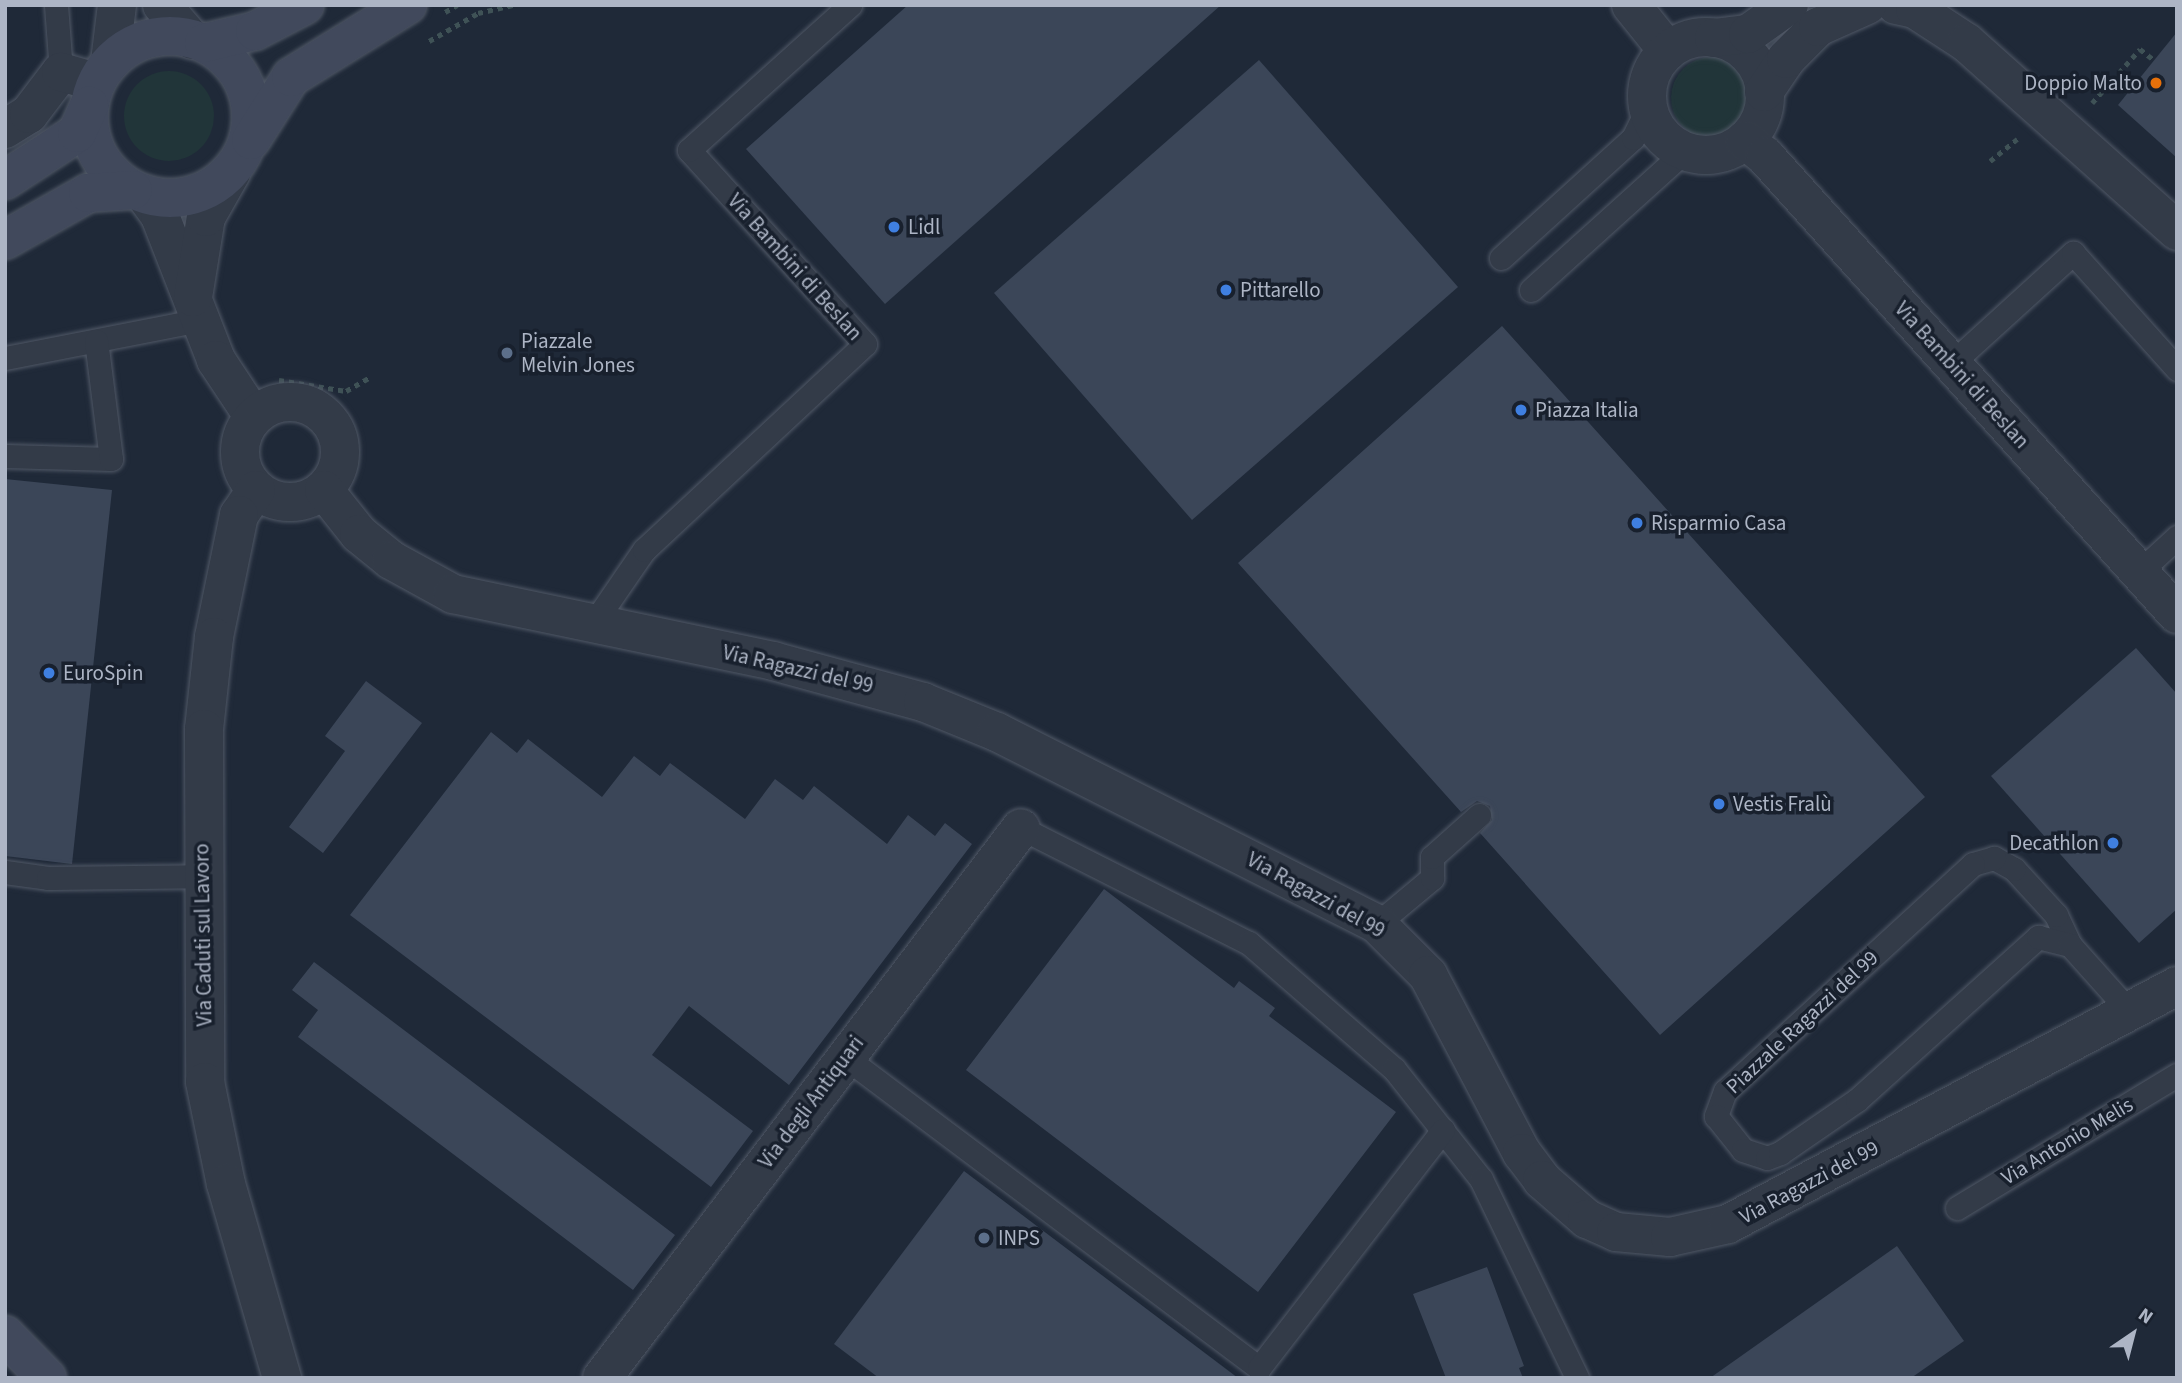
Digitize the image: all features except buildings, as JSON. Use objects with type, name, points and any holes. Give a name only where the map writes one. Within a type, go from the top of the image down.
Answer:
[{"type":"main road","points":[[5,180],[77,133],[89,81],[153,37],[198,41],[255,31],[305,5]]},
{"type":"main road","points":[[5,240],[88,192],[139,193],[185,198],[210,189],[238,162],[291,78],[420,12]]},
{"type":"main road","points":[[198,41],[225,57],[246,89],[252,127],[238,162]]},
{"type":"main road","points":[[89,81],[97,155],[139,193]]},
{"type":"main road","points":[[5,1335],[47,1378]]},
{"type":"street","points":[[5,129],[89,81],[117,5]]},
{"type":"street","points":[[162,5],[198,41]]},
{"type":"street","points":[[1631,5],[1668,51]]},
{"type":"street","points":[[1714,38],[1743,50],[1760,75],[1764,92],[1763,110],[1745,140],[1717,154],[1685,151],[1655,126],[1648,107],[1650,76],[1668,51],[1681,42],[1714,38],[1748,34],[1789,5]]},
{"type":"street","points":[[1764,92],[1786,59],[1818,27],[1867,5]]},
{"type":"street","points":[[1911,7],[1967,43],[2177,231]]},
{"type":"street","name":"Via Bambini di Beslan","points":[[1745,140],[1952,363],[2177,614]]},
{"type":"street","points":[[196,309],[206,217],[238,162]]},
{"type":"street","points":[[139,193],[160,216],[216,360],[254,416]]},
{"type":"street","points":[[298,402],[326,417],[341,446],[334,477],[324,489],[298,502],[256,490],[240,462],[239,445],[254,416],[274,405],[298,402]]},
{"type":"street","name":"Via Ragazzi del 99","points":[[324,489],[359,534],[424,580],[493,606],[773,661],[923,702],[998,732],[1377,924],[1429,975],[1522,1153],[1542,1180],[1587,1219],[1645,1238],[1728,1224],[2177,986]]},
{"type":"street","name":"Via Caduti sul Lavoro","points":[[256,490],[239,515],[214,637],[204,729],[201,876],[205,1082],[226,1184],[282,1378]]},
{"type":"street","name":"Via degli Antiquari","points":[[602,1378],[1021,828]]},
{"type":"lane","points":[[56,5],[89,81]]},
{"type":"lane","name":"Via Bambini di Beslan","points":[[591,627],[644,550],[865,344],[689,150],[849,5]]},
{"type":"lane","points":[[1501,258],[1633,138],[1648,107]]},
{"type":"lane","points":[[1531,290],[1685,151]]},
{"type":"lane","points":[[1952,363],[2073,253],[2177,369]]},
{"type":"lane","points":[[5,358],[96,341],[196,309]]},
{"type":"lane","points":[[5,456],[111,459],[96,341]]},
{"type":"lane","points":[[2138,572],[2177,537]]},
{"type":"lane","points":[[1377,924],[1432,878],[1432,857],[1479,815]]},
{"type":"lane","points":[[1021,828],[1250,943],[1394,1069],[1481,1179],[1577,1378]]},
{"type":"lane","name":"Piazzale Ragazzi del 99","points":[[2070,946],[2048,937],[2029,942],[1857,1100],[1780,1153],[1767,1158],[1743,1150],[1716,1116],[1725,1091],[1973,864],[1994,858],[2014,869],[2056,915],[2070,946],[2130,1012]]},
{"type":"lane","points":[[5,872],[48,878],[201,876]]},
{"type":"lane","points":[[845,1057],[1259,1368],[1443,1130]]},
{"type":"lane","name":"Via Antonio Melis","points":[[1957,1208],[2177,1075]]},
{"type":"path","points":[[420,12],[457,5]]},
{"type":"path","points":[[422,46],[478,13],[514,5]]},
{"type":"path","points":[[2140,49],[2154,60]]},
{"type":"path","points":[[273,379],[346,391],[370,377]]},
{"type":"green space","points":[[1712,57],[1728,61],[1741,69],[1749,82],[1753,98],[1749,114],[1741,127],[1728,135],[1712,139],[1696,135],[1683,127],[1675,114],[1671,98],[1675,82],[1683,69],[1696,61]]},
{"type":"green space","points":[[169,71],[186,75],[201,84],[210,99],[214,116],[210,133],[201,148],[186,157],[169,161],[152,157],[137,148],[128,133],[124,116],[128,99],[137,84],[152,75]]},
{"type":"place","name":"Doppio Malto","points":[[2156,83]]},
{"type":"place","name":"Lidl","points":[[894,227]]},
{"type":"place","name":"Pittarello","points":[[1226,290]]},
{"type":"place","name":"Piazzale Melvin Jones","points":[[507,353]]},
{"type":"place","name":"Piazza Italia","points":[[1521,410]]},
{"type":"place","name":"Risparmio Casa","points":[[1637,523]]},
{"type":"place","name":"EuroSpin","points":[[49,673]]},
{"type":"place","name":"Vestis Fralù","points":[[1719,804]]},
{"type":"place","name":"Decathlon","points":[[2113,843]]},
{"type":"place","name":"INPS","points":[[984,1238]]}]
